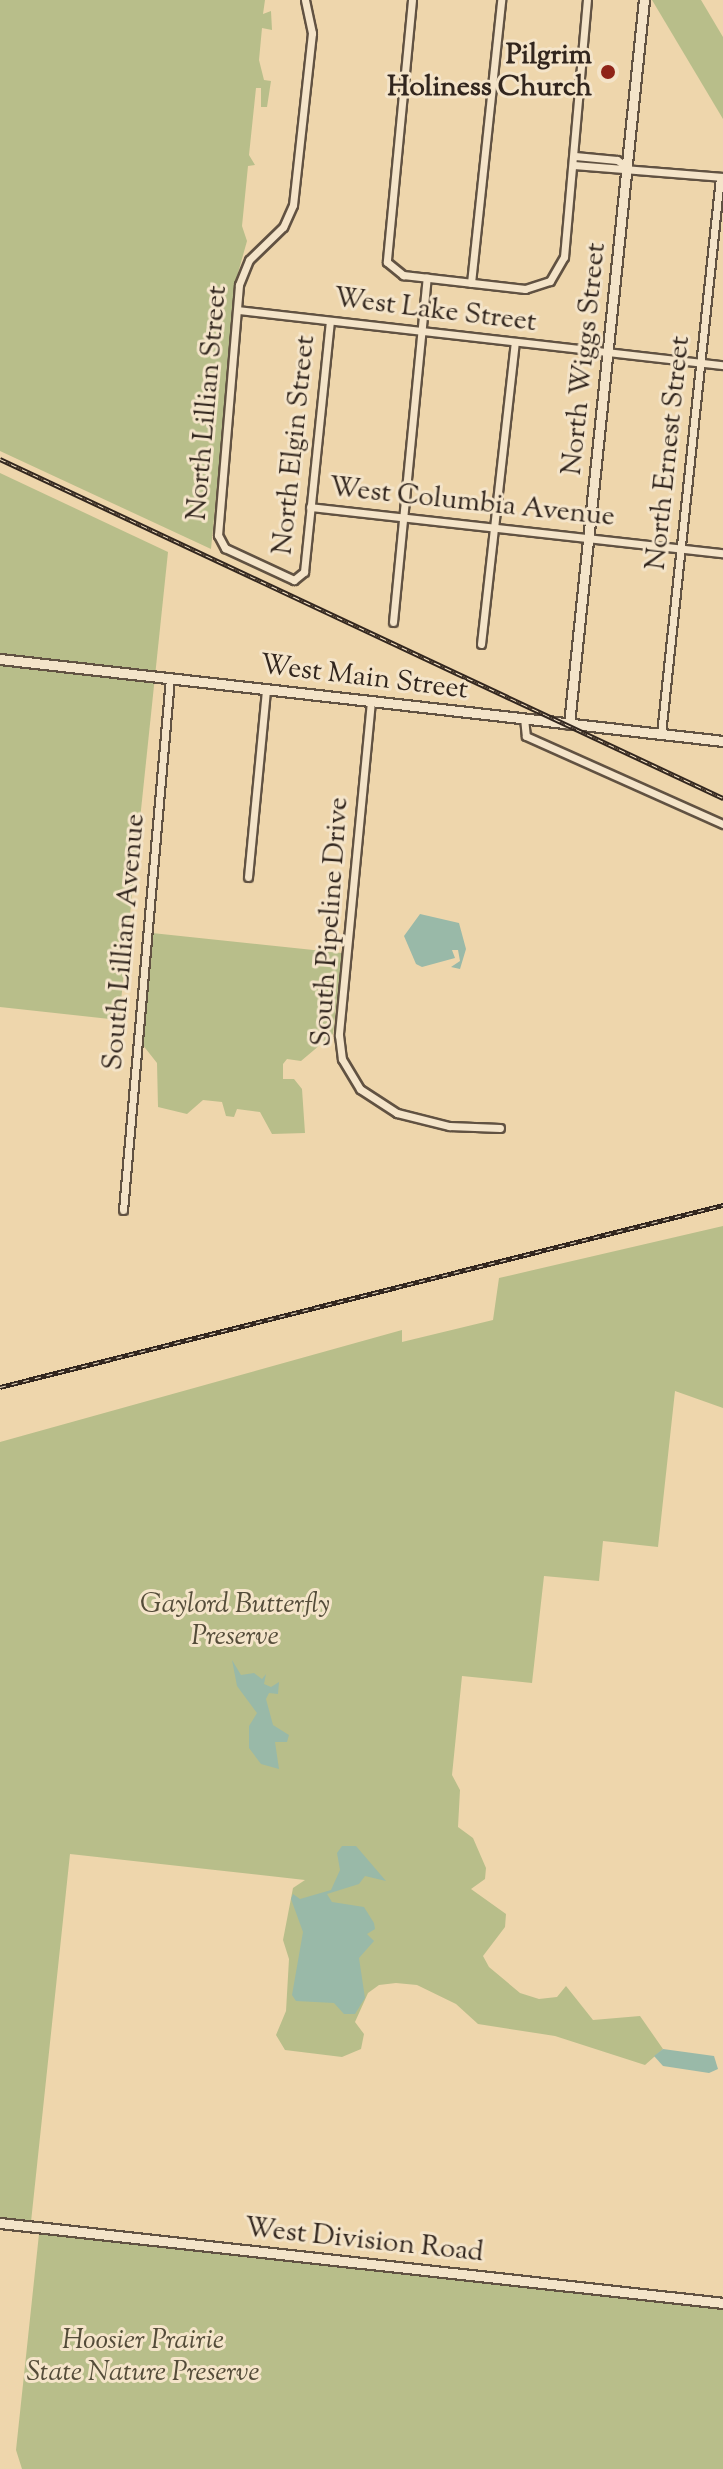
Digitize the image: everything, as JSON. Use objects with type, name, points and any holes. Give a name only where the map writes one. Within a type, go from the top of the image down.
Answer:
[{"type":"street","name":"North Lillian Street","points":[[220,543],[238,310],[246,265],[283,227],[293,205],[312,33],[305,0]]},
{"type":"street","points":[[412,0],[388,265],[399,274],[529,289],[553,278],[564,257],[587,0]]},
{"type":"street","points":[[471,283],[501,0]]},
{"type":"street","name":"North Wiggs Street","points":[[569,724],[644,0]]},
{"type":"street","points":[[575,156],[617,160],[627,167]]},
{"type":"street","points":[[574,165],[722,177]]},
{"type":"street","name":"North Ernest Street","points":[[661,734],[722,177]]},
{"type":"street","points":[[393,622],[427,278]]},
{"type":"street","name":"West Lake Street","points":[[238,310],[723,365]]},
{"type":"street","name":"North Elgin Street","points":[[220,543],[298,580],[310,507],[330,321]]},
{"type":"street","points":[[481,644],[515,342]]},
{"type":"street","name":"West Columbia Avenue","points":[[310,507],[723,553]]},
{"type":"street","name":"West Main Street","points":[[0,659],[723,741]]},
{"type":"street","name":"South Lillian Avenue","points":[[123,1210],[170,678]]},
{"type":"street","points":[[248,877],[266,689]]},
{"type":"street","name":"South Pipeline Drive","points":[[371,701],[339,1035],[342,1059],[360,1089],[397,1113],[449,1126],[500,1128]]},
{"type":"street","points":[[524,718],[526,736],[723,824]]},
{"type":"street","name":"West Division Road","points":[[0,2223],[723,2303]]},
{"type":"green space","points":[[0,0],[265,0],[263,14],[271,11],[272,30],[262,28],[259,60],[264,80],[271,81],[267,107],[261,107],[261,88],[256,88],[249,155],[255,165],[248,166],[242,226],[247,241],[238,273],[211,549],[0,451]]},
{"type":"green space","points":[[652,0],[701,0],[723,37],[723,119]]},
{"type":"green space","points":[[0,473],[168,552],[119,1020],[0,1007]]},
{"type":"green space","points":[[152,933],[342,953],[333,1034],[301,1061],[287,1059],[283,1064],[283,1079],[294,1079],[302,1089],[305,1133],[272,1134],[260,1112],[237,1109],[234,1117],[226,1116],[222,1102],[203,1100],[187,1114],[158,1107],[157,1063],[142,1044]]},
{"type":"green space","name":"Gaylord Butterfly Preserve","points":[[723,1226],[723,1408],[675,1391],[658,1547],[603,1541],[599,1581],[544,1576],[532,1683],[462,1676],[452,1775],[460,1790],[458,1827],[473,1838],[486,1868],[485,1879],[471,1889],[506,1914],[505,1927],[483,1956],[489,1967],[520,1993],[539,1999],[557,1997],[566,1986],[593,2020],[640,2016],[663,2049],[645,2065],[555,2036],[478,2024],[456,2004],[417,1985],[396,1983],[379,1985],[368,1993],[355,2022],[364,2034],[361,2049],[342,2057],[285,2050],[276,2035],[286,2011],[289,1959],[283,1940],[293,1888],[305,1880],[70,1854],[31,2222],[0,2219],[0,1442],[402,1330],[402,1342],[493,1320],[499,1278]]},
{"type":"green space","name":"Hoosier Prairie State Nature Preserve","points":[[39,2234],[244,2256],[247,2252],[723,2309],[723,2469],[22,2469],[16,2450]]},
{"type":"shaded area","points":[[420,914],[459,923],[466,949],[460,969],[451,967],[460,961],[458,950],[452,950],[455,958],[422,967],[416,964],[404,936]]},
{"type":"shaded area","points":[[232,1660],[241,1675],[254,1673],[262,1679],[266,1674],[264,1684],[271,1687],[279,1682],[278,1694],[269,1693],[266,1699],[273,1725],[289,1735],[287,1742],[275,1742],[279,1769],[261,1764],[249,1748],[249,1726],[257,1713],[237,1686]]},
{"type":"shaded area","points":[[342,1846],[356,1846],[386,1881],[365,1876],[359,1884],[327,1894],[332,1902],[364,1907],[374,1923],[375,1929],[367,1934],[374,1941],[359,1958],[365,1998],[355,2014],[344,2014],[334,2003],[296,2001],[292,1995],[303,1932],[291,1899],[293,1894],[300,1899],[331,1890],[340,1870],[337,1853]]},
{"type":"shaded area","points":[[663,2049],[714,2056],[718,2069],[709,2073],[663,2066],[654,2056]]},
{"type":"railway","points":[[0,459],[723,798]]},
{"type":"railway","points":[[0,1387],[723,1205]]},
{"type":"place","name":"Pilgrim Holiness Church","points":[[608,72]]}]
